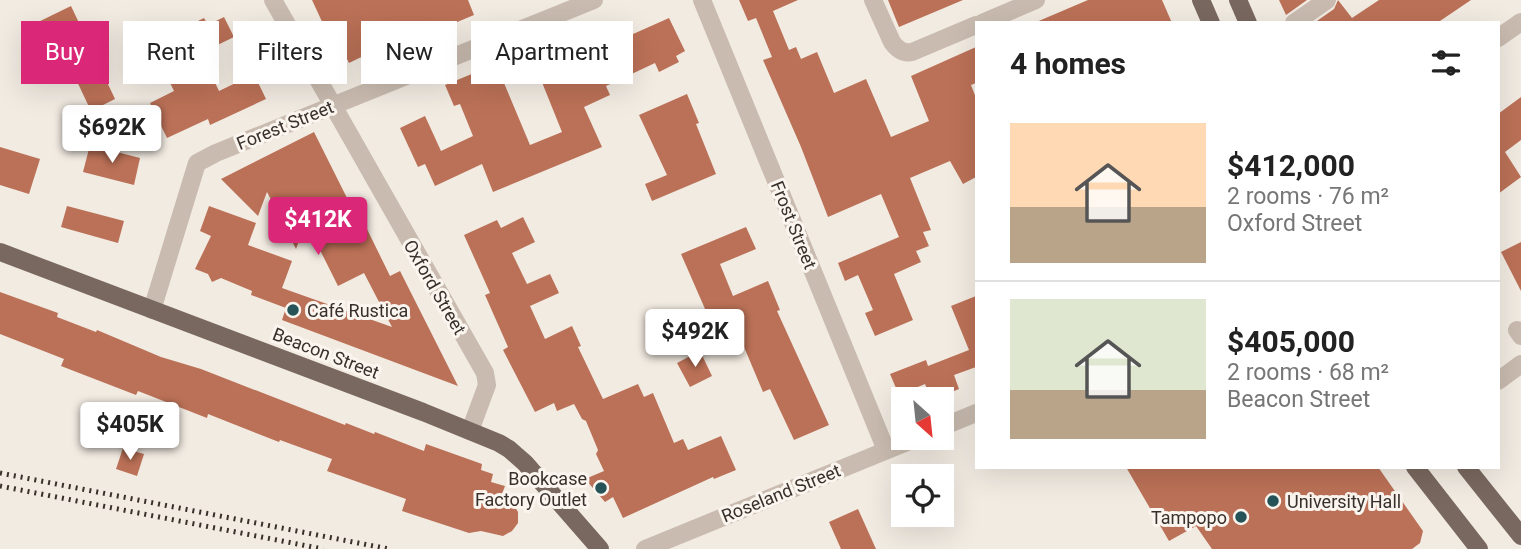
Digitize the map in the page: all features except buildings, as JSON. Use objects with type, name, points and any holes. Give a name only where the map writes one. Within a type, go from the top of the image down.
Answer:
[{"type":"main road","points":[[1201,0],[1210,21]]},
{"type":"main road","points":[[1238,0],[1247,21]]},
{"type":"main road","name":"Beacon Street","points":[[0,252],[505,446],[518,455],[600,549]]},
{"type":"main road","points":[[1417,469],[1479,549]]},
{"type":"main road","points":[[1468,469],[1521,536]]},
{"type":"street","name":"Oxford Street","points":[[273,0],[485,373],[487,385],[470,431]]},
{"type":"street","name":"Forest Street","points":[[152,310],[197,163],[594,0]]},
{"type":"street","name":"Frost Street","points":[[702,0],[886,450]]},
{"type":"street","points":[[873,0],[890,37],[896,47],[904,52],[912,52],[975,25]]},
{"type":"street","points":[[987,21],[1036,0]]},
{"type":"street","points":[[1297,21],[1327,0]]},
{"type":"street","points":[[1500,37],[1521,22]]},
{"type":"street","points":[[1500,380],[1521,364]]},
{"type":"street","points":[[954,422],[975,413]]},
{"type":"street","name":"Roseland Street","points":[[645,549],[891,448]]},
{"type":"railway","points":[[0,473],[389,549]]},
{"type":"railway","points":[[0,486],[323,549]]},
{"type":"place","name":"Café Rustica","points":[[293,310]]},
{"type":"place","name":"Bookcase Factory Outlet","points":[[601,488]]},
{"type":"place","name":"University Hall","points":[[1273,501]]},
{"type":"place","name":"Tampopo","points":[[1241,517]]}]
